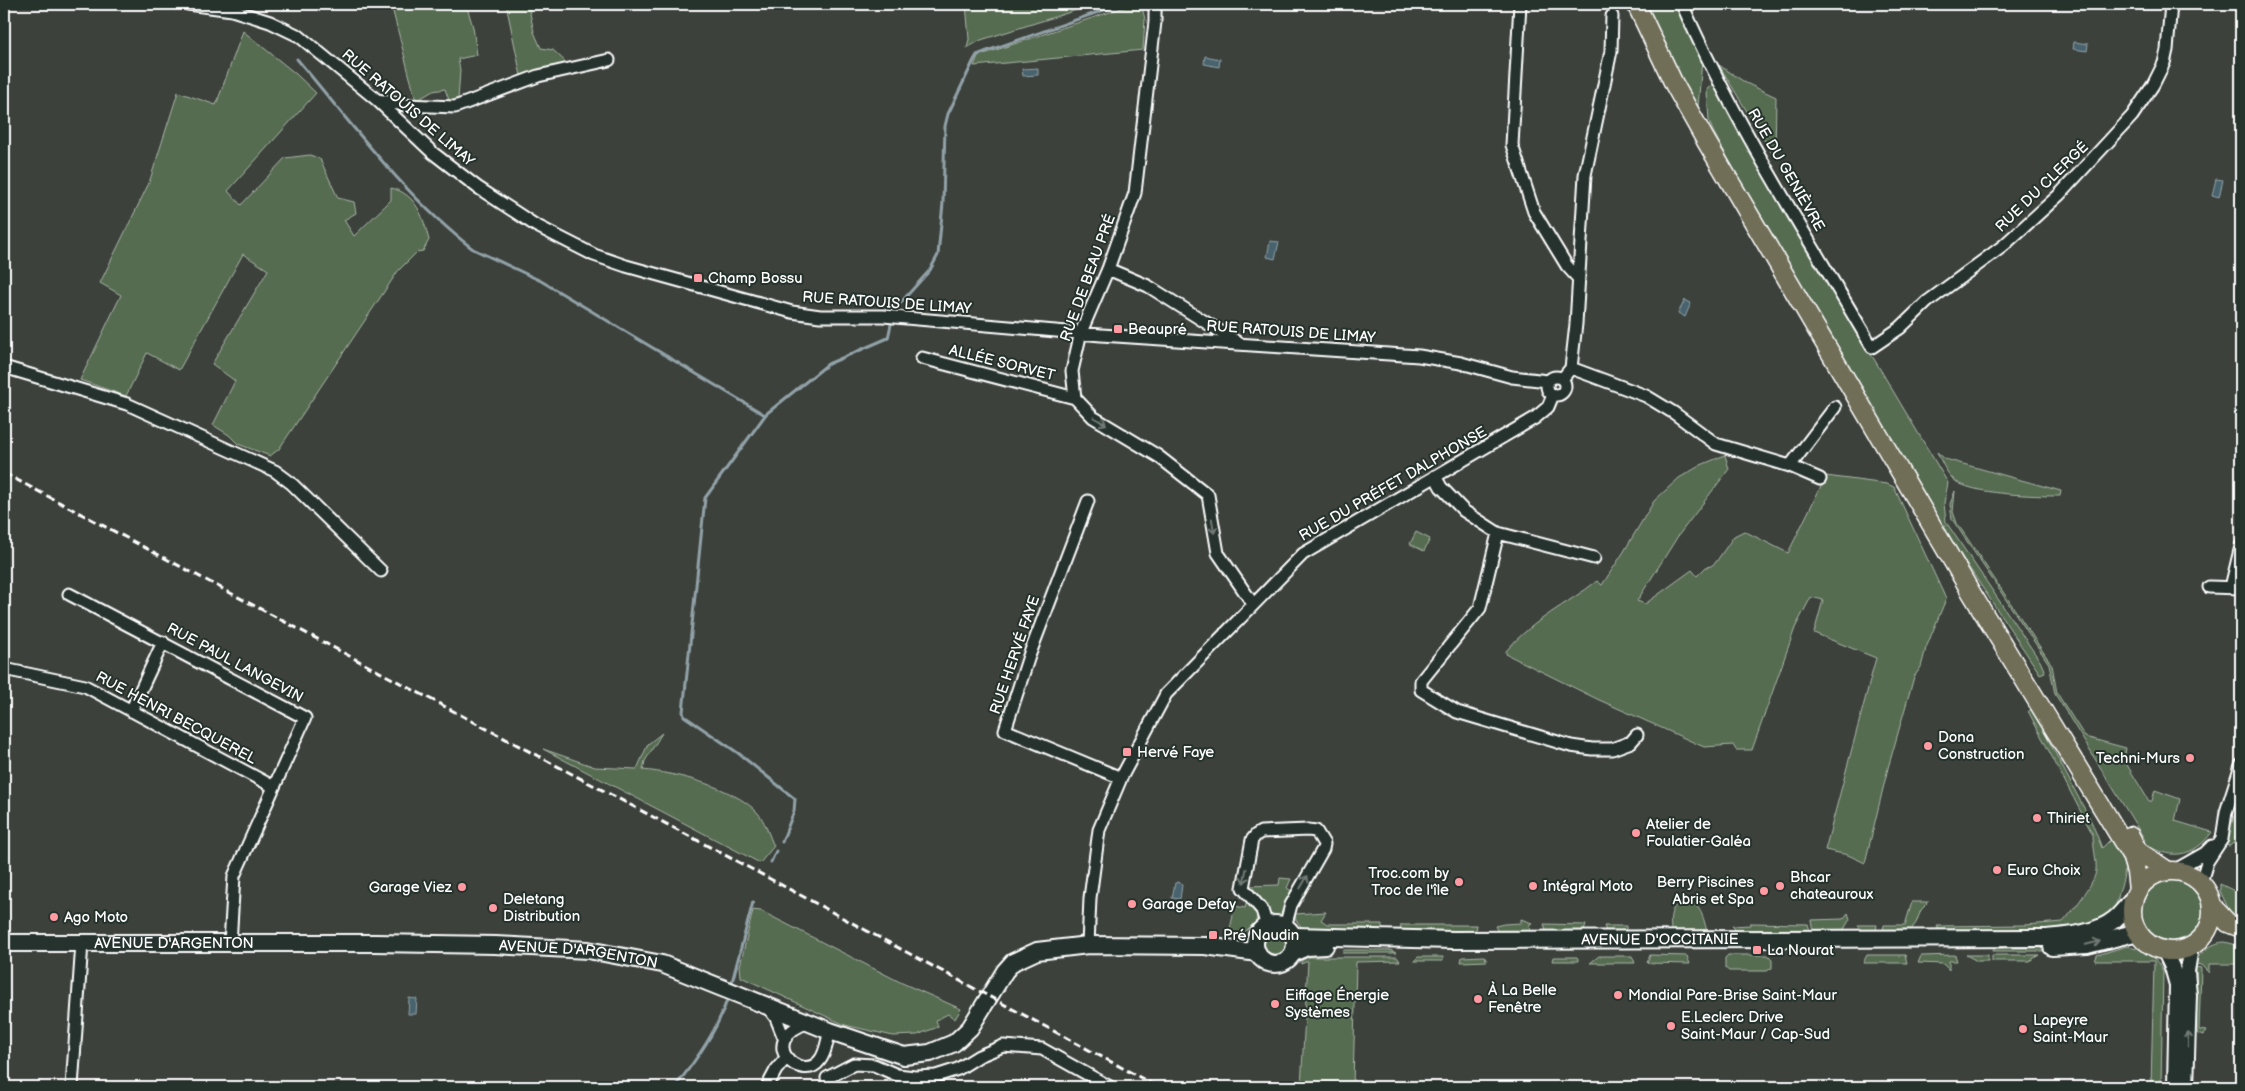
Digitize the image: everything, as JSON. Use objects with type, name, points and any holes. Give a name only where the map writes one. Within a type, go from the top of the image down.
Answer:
[{"type":"main road","points":[[1636,4],[1652,41],[1679,92],[1972,594],[2131,855],[2136,872],[2136,894],[2132,917],[2138,932],[2148,943],[2164,950],[2180,951],[2191,946],[2205,934],[2211,920],[2212,906],[2209,894],[2201,882],[2190,874],[2172,871],[2138,850],[2022,663],[1963,576]]},
{"type":"main road","points":[[2136,894],[2150,876],[2172,871]]},
{"type":"main road","name":"AVENUE D'OCCITANIE","points":[[1290,939],[2046,938],[2072,935],[2106,924],[2114,920],[2136,894]]},
{"type":"main road","points":[[2212,906],[2228,923],[2241,928]]},
{"type":"main road","name":"AVENUE D'OCCITANIE","points":[[1205,946],[1262,931],[1276,924],[1290,939],[1310,947],[1513,948],[1936,945],[2076,947],[2138,932]]},
{"type":"main road","points":[[1258,953],[1256,947],[1262,931]]},
{"type":"main road","points":[[2205,934],[2226,934],[2241,938]]},
{"type":"main road","name":"AVENUE D'OCCITANIE","points":[[1088,945],[1205,946],[1258,953],[1264,960],[1277,964],[1286,961],[1290,939]]},
{"type":"main road","name":"AVENUE D'ARGENTON","points":[[4,943],[495,945],[588,950],[662,964],[764,1003],[830,1031],[904,1056],[930,1053],[954,1043],[970,1028],[993,988],[1014,962],[1037,951],[1088,945]]},
{"type":"street","name":"RUE RATOUIS DE LIMAY","points":[[188,4],[232,10],[270,22],[299,36],[377,100],[432,152],[477,186],[535,225],[594,256],[626,266],[792,312],[820,316],[883,316],[1420,356],[1461,363],[1512,377],[1548,381]]},
{"type":"street","name":"RUE DE BEAU PRÉ","points":[[1075,398],[1072,371],[1081,332],[1108,269],[1135,193],[1155,22],[1155,4]]},
{"type":"street","points":[[1520,4],[1512,145],[1534,212],[1567,266],[1578,278]]},
{"type":"street","name":"RUE DU GENIÈVRE","points":[[1682,4],[1722,86],[1773,180],[1872,347]]},
{"type":"street","name":"RUE DU CLERGÉ","points":[[1872,347],[1900,328],[1927,302],[2003,246],[2059,194],[2132,116],[2164,63],[2171,4]]},
{"type":"street","points":[[1562,379],[1571,368],[1585,176],[1611,51],[1612,16]]},
{"type":"street","points":[[377,100],[405,105],[455,107],[538,76],[609,60]]},
{"type":"street","points":[[1108,269],[1148,286],[1238,343]]},
{"type":"street","name":"ALLÉE SORVET","points":[[922,358],[1075,398]]},
{"type":"street","points":[[4,367],[127,404],[275,471],[291,483],[380,571]]},
{"type":"street","points":[[1571,368],[1646,396],[1674,412],[1716,444],[1790,466],[1820,480]]},
{"type":"street","points":[[1553,377],[1562,379],[1566,386],[1563,392],[1553,394],[1547,387],[1548,381],[1553,377]]},
{"type":"street","name":"RUE DU PRÉFET DALPHONSE","points":[[1088,945],[1091,889],[1099,830],[1121,778],[1166,694],[1303,554],[1535,418],[1548,407],[1553,394]]},
{"type":"street","points":[[1075,398],[1093,417],[1158,456],[1208,495],[1218,553],[1253,604]]},
{"type":"street","points":[[1790,466],[1835,407]]},
{"type":"street","points":[[1435,476],[1441,486],[1464,511],[1498,533],[1594,558]]},
{"type":"street","name":"RUE HERVÉ FAYE","points":[[1088,501],[1029,656],[1005,730],[1121,778]]},
{"type":"street","points":[[1498,533],[1480,608],[1420,684],[1425,693],[1451,709],[1525,734],[1592,749],[1623,747],[1637,735]]},
{"type":"street","points":[[2208,587],[2236,587],[2241,546]]},
{"type":"street","name":"RUE PAUL LANGEVIN","points":[[68,594],[306,718],[234,876],[230,944]]},
{"type":"street","points":[[131,711],[163,642]]},
{"type":"street","name":"RUE HENRI BECQUEREL","points":[[4,669],[84,686],[274,787]]},
{"type":"street","points":[[2201,882],[2204,869],[2222,839],[2222,831],[2241,765]]},
{"type":"street","points":[[1262,931],[1262,910],[1243,888],[1252,840],[1261,832],[1308,830],[1316,832],[1324,844],[1323,849],[1291,905],[1290,939]]},
{"type":"street","points":[[2172,871],[2205,853],[2222,831]]},
{"type":"street","points":[[72,1087],[82,943]]},
{"type":"street","points":[[2186,1087],[2189,995],[2187,971],[2191,946]]},
{"type":"street","points":[[2164,950],[2172,967],[2177,985],[2175,1087]]},
{"type":"street","points":[[764,1003],[776,1018],[784,1038],[782,1049],[786,1058],[797,1066],[806,1068],[814,1066],[819,1061],[830,1031]]},
{"type":"street","points":[[784,1038],[794,1028],[809,1022]]},
{"type":"street","points":[[819,1061],[827,1082],[854,1064],[874,1065],[897,1075],[915,1078],[936,1076],[958,1068],[979,1056],[1003,1046],[1042,1049],[1110,1087]]},
{"type":"street","points":[[767,1087],[776,1070],[786,1058]]},
{"type":"green space","points":[[391,4],[466,4],[473,27],[477,55],[458,59],[460,70],[458,100],[450,103],[445,89],[433,91],[416,101]]},
{"type":"green space","points":[[506,4],[528,4],[534,32],[541,48],[553,50],[569,65],[521,76]]},
{"type":"green space","points":[[966,4],[1096,4],[981,40],[967,48],[969,39]]},
{"type":"green space","points":[[1141,4],[1145,19],[1143,50],[974,66],[978,56],[1131,5]]},
{"type":"green space","points":[[1643,4],[1677,4],[1702,60],[1698,107],[1695,108]]},
{"type":"green space","points":[[243,31],[296,74],[316,93],[228,191],[241,205],[285,158],[310,155],[320,159],[338,198],[354,202],[356,213],[344,220],[354,236],[391,200],[391,188],[407,195],[413,201],[421,215],[429,240],[423,251],[417,252],[398,271],[279,449],[270,456],[238,444],[229,435],[213,425],[235,381],[212,364],[268,270],[243,254],[179,370],[147,353],[126,396],[80,380],[121,295],[100,283],[149,183],[178,92],[216,105]]},
{"type":"green space","points":[[1719,65],[1746,83],[1776,97],[1775,158]]},
{"type":"green space","points":[[1714,85],[1858,337],[1874,359],[1948,483],[1944,503],[1946,522],[2040,661],[2045,672],[2040,674],[1934,515],[1784,261],[1709,121],[1707,91],[1708,88]]},
{"type":"green space","points":[[1937,452],[1945,459],[2061,491],[2060,496],[2004,493],[1961,484],[1948,473]]},
{"type":"green space","points":[[1725,455],[1729,469],[1678,536],[1637,601],[1645,604],[1692,570],[1697,576],[1706,567],[1716,562],[1734,536],[1744,531],[1788,553],[1826,476],[1887,484],[1894,487],[1946,599],[1926,648],[1921,667],[1914,677],[1888,768],[1865,863],[1848,855],[1825,850],[1876,658],[1814,633],[1823,600],[1811,597],[1795,628],[1752,750],[1736,750],[1733,745],[1704,747],[1597,699],[1506,654],[1506,651],[1516,640],[1538,622],[1597,581],[1602,585],[1654,501],[1679,478],[1701,465]]},
{"type":"green space","points":[[1955,491],[1953,512],[1957,523],[2052,665],[2057,693],[2085,737],[2126,748],[2124,760],[2149,801],[2152,801],[2155,790],[2180,799],[2175,821],[2212,832],[2197,847],[2189,852],[2171,854],[2152,848],[2143,842],[2145,840],[2055,694],[2049,664],[1952,519],[1950,504]]},
{"type":"green space","points":[[1416,532],[1430,539],[1424,551],[1410,544]]},
{"type":"green space","points":[[2032,709],[2092,823],[2102,848],[2109,841],[2115,843],[2125,855],[2121,858],[2124,872],[2116,905],[2109,914],[2096,921],[2078,926],[2002,931],[1939,930],[1937,926],[2026,925],[2063,922],[2072,912],[2095,875],[2093,835],[2028,711]]},
{"type":"green space","points":[[662,733],[645,761],[643,770],[671,774],[703,783],[734,795],[747,803],[760,815],[774,846],[760,863],[543,749],[595,767],[637,769],[648,744]]},
{"type":"green space","points":[[2238,813],[2241,814],[2241,834],[2236,833],[2235,839],[2241,842],[2239,847],[2233,843],[2230,846],[2225,845],[2234,816]]},
{"type":"green space","points":[[2172,876],[2185,879],[2196,886],[2203,897],[2206,910],[2203,923],[2196,934],[2185,941],[2172,944],[2159,941],[2148,934],[2141,923],[2138,910],[2141,897],[2148,886],[2159,879]]},
{"type":"green space","points":[[1280,878],[1291,879],[1287,888],[1293,892],[1280,916],[1267,916],[1247,886],[1279,885]]},
{"type":"green space","points":[[2220,884],[2241,894],[2241,920],[2232,916],[2220,891]]},
{"type":"green space","points":[[1247,901],[1257,915],[1256,922],[1242,934],[1229,934],[1235,906],[1245,908]]},
{"type":"green space","points":[[1685,901],[1698,908],[1707,931],[1671,931],[1673,909]]},
{"type":"green space","points":[[1912,902],[1929,902],[1921,910],[1916,923],[1910,931],[1883,931],[1884,925],[1905,925]]},
{"type":"green space","points":[[753,910],[761,911],[902,983],[961,1009],[955,1019],[948,1014],[936,1020],[938,1027],[917,1035],[893,1036],[845,1025],[741,977],[740,966]]},
{"type":"green space","points":[[1326,912],[1321,920],[1327,924],[1382,924],[1382,932],[1303,929],[1296,920],[1295,914]]},
{"type":"green space","points":[[1848,913],[1850,919],[1843,931],[1813,931],[1811,920],[1843,919]]},
{"type":"green space","points":[[1521,919],[1532,923],[1529,925],[1530,930],[1527,932],[1498,932],[1495,926],[1521,923]]},
{"type":"green space","points":[[1750,923],[1808,924],[1810,931],[1737,931],[1732,926],[1750,925]]},
{"type":"green space","points":[[1544,924],[1586,925],[1584,931],[1546,931]]},
{"type":"green space","points":[[1401,925],[1476,925],[1477,928],[1473,932],[1400,932]]},
{"type":"green space","points":[[1858,925],[1877,925],[1876,931],[1862,931]]},
{"type":"green space","points":[[1604,926],[1626,926],[1626,931],[1606,931]]},
{"type":"green space","points":[[1275,931],[1283,935],[1287,943],[1283,951],[1275,955],[1267,951],[1263,943],[1267,935]]},
{"type":"green space","points":[[2225,942],[2241,946],[2241,964],[2209,964],[2209,973],[2201,965],[2196,964],[2196,960],[2201,953],[2212,945]]},
{"type":"green space","points":[[2127,946],[2148,954],[2161,966],[2163,971],[2161,1087],[2151,1087],[2154,961],[2095,961],[2097,955]]},
{"type":"green space","points":[[2049,948],[2044,951],[1993,951],[1993,949]]},
{"type":"green space","points":[[1343,950],[1390,950],[1396,953],[1343,953]]},
{"type":"green space","points":[[1650,955],[1687,956],[1690,964],[1647,963]]},
{"type":"green space","points":[[1728,955],[1768,955],[1772,959],[1772,968],[1767,971],[1729,971],[1725,968],[1725,958]]},
{"type":"green space","points":[[1867,955],[1905,955],[1907,963],[1863,963]]},
{"type":"green space","points":[[1955,955],[1957,961],[1949,961],[1949,970],[1943,964],[1918,963],[1921,956]]},
{"type":"green space","points":[[1966,955],[1988,955],[1988,961],[1977,961]]},
{"type":"green space","points":[[1992,955],[2039,955],[2029,961],[1992,961]]},
{"type":"green space","points":[[1484,956],[1487,961],[1461,962],[1462,957]]},
{"type":"green space","points":[[1599,956],[1632,956],[1635,963],[1590,963]]},
{"type":"green space","points":[[1308,957],[1397,957],[1400,961],[1356,962],[1353,1087],[1301,1087],[1308,961],[1301,964],[1301,961]]},
{"type":"green space","points":[[1418,957],[1443,957],[1443,961],[1414,961]]},
{"type":"green space","points":[[1553,957],[1577,957],[1579,961],[1552,961]]},
{"type":"green space","points":[[2196,967],[2201,968],[2199,1030],[2206,1031],[2203,1036],[2198,1034],[2197,1031]]},
{"type":"water","points":[[2074,42],[2088,44],[2087,51],[2073,49]]},
{"type":"water","points":[[1205,56],[1220,59],[1219,67],[1204,64]]},
{"type":"water","points":[[1038,68],[1038,75],[1023,76],[1022,69]]},
{"type":"water","points":[[2216,179],[2223,180],[2219,197],[2212,195]]},
{"type":"water","points":[[1270,241],[1279,242],[1275,259],[1267,257]]},
{"type":"water","points":[[1685,300],[1691,303],[1685,317],[1678,313]]},
{"type":"water","points":[[1179,882],[1182,885],[1180,899],[1172,898],[1175,883]]},
{"type":"water","points":[[409,998],[417,999],[416,1014],[408,1014]]},
{"type":"waterway","points":[[894,314],[895,309],[930,270],[938,255],[943,203],[945,126],[948,114],[977,55],[1121,4]]},
{"type":"waterway","points":[[297,59],[402,184],[473,249],[541,281],[765,415]]},
{"type":"waterway","points":[[782,842],[794,811],[795,799],[738,753],[684,716],[683,712],[705,498],[766,414],[828,364],[888,338],[892,320]]},
{"type":"waterway","points":[[771,862],[776,851]]},
{"type":"waterway","points":[[731,986],[753,902]]},
{"type":"waterway","points":[[675,1087],[712,1033],[728,997]]},
{"type":"railway","points":[[4,473],[1158,1087]]},
{"type":"place","name":"Champ Bossu","points":[[698,278]]},
{"type":"place","name":"Beaupré","points":[[1118,329]]},
{"type":"place","name":"Dona Construction","points":[[1928,746]]},
{"type":"place","name":"Hervé Faye","points":[[1127,752]]},
{"type":"place","name":"Techni-Murs","points":[[2190,758]]},
{"type":"place","name":"Thiriet","points":[[2037,818]]},
{"type":"place","name":"Atelier de Foulatier-Galéa","points":[[1636,833]]},
{"type":"place","name":"Euro Choix","points":[[1997,870]]},
{"type":"place","name":"Troc.com by Troc de l'île","points":[[1459,882]]},
{"type":"place","name":"Intégral Moto","points":[[1533,886]]},
{"type":"place","name":"Bhcar chateauroux","points":[[1780,886]]},
{"type":"place","name":"Garage Viez","points":[[462,887]]},
{"type":"place","name":"Berry Piscines Abris et Spa","points":[[1764,891]]},
{"type":"place","name":"Garage Defay","points":[[1132,904]]},
{"type":"place","name":"Deletang Distribution","points":[[493,908]]},
{"type":"place","name":"Ago Moto","points":[[54,917]]},
{"type":"place","name":"Pré Naudin","points":[[1213,935]]},
{"type":"place","name":"La Nourat","points":[[1757,950]]},
{"type":"place","name":"Mondial Pare-Brise Saint-Maur","points":[[1618,995]]},
{"type":"place","name":"À La Belle Fenêtre","points":[[1478,999]]},
{"type":"place","name":"Eiffage Énergie Systèmes","points":[[1275,1004]]},
{"type":"place","name":"E.Leclerc Drive Saint-Maur / Cap-Sud","points":[[1671,1026]]},
{"type":"place","name":"Lapeyre Saint-Maur","points":[[2023,1029]]}]
